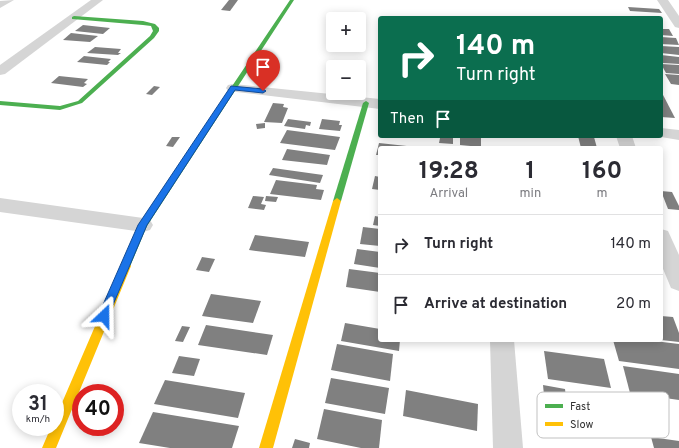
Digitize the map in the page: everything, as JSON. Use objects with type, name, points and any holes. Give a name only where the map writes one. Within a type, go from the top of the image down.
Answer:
[{"type":"street","points":[[0,5],[9,0]]},
{"type":"street","points":[[0,71],[98,0]]},
{"type":"street","points":[[49,448],[143,225],[292,0]]},
{"type":"street","points":[[662,0],[679,24]]},
{"type":"street","points":[[0,103],[60,108],[80,102],[152,37],[156,31],[156,28],[153,25],[143,23],[74,18]]},
{"type":"street","points":[[233,88],[373,104],[266,448]]},
{"type":"street","points":[[663,133],[679,135]]},
{"type":"street","points":[[0,205],[143,225]]},
{"type":"street","points":[[663,241],[679,282]]},
{"type":"street","points":[[502,342],[508,448]]},
{"type":"building","points":[[229,0],[238,0],[230,11],[221,10]]},
{"type":"building","points":[[628,7],[659,9],[662,13],[630,11]]},
{"type":"building","points":[[83,25],[110,28],[103,34],[75,31]]},
{"type":"building","points":[[663,29],[669,29],[673,36],[663,35]]},
{"type":"building","points":[[71,33],[98,36],[90,42],[63,40]]},
{"type":"building","points":[[663,37],[676,38],[679,45],[663,44]]},
{"type":"building","points":[[663,46],[679,47],[679,55],[663,53]]},
{"type":"building","points":[[95,47],[121,49],[118,53],[121,53],[118,55],[87,53]]},
{"type":"building","points":[[663,55],[679,57],[679,64],[663,63]]},
{"type":"building","points":[[84,56],[111,59],[107,65],[77,62]]},
{"type":"building","points":[[663,64],[679,65],[679,74],[666,73]]},
{"type":"building","points":[[665,74],[679,75],[679,85],[671,84]]},
{"type":"building","points":[[59,76],[88,79],[84,83],[87,84],[83,87],[51,83]]},
{"type":"building","points":[[154,86],[160,87],[152,95],[146,94]]},
{"type":"building","points":[[663,95],[675,118],[663,117]]},
{"type":"building","points":[[273,103],[284,104],[283,107],[288,108],[282,123],[264,122]]},
{"type":"building","points":[[288,119],[311,122],[310,126],[306,125],[305,129],[284,126]]},
{"type":"building","points":[[322,119],[340,121],[339,125],[342,125],[340,131],[319,129]]},
{"type":"building","points":[[265,123],[265,128],[257,129],[256,124]]},
{"type":"building","points":[[287,130],[340,137],[335,150],[280,143]]},
{"type":"building","points":[[172,137],[180,137],[173,147],[166,146]]},
{"type":"building","points":[[440,138],[453,138],[453,144],[439,143]]},
{"type":"building","points":[[460,138],[481,138],[481,146],[460,145]]},
{"type":"building","points":[[578,138],[594,138],[596,146],[580,146]]},
{"type":"building","points":[[379,143],[407,146],[378,146]]},
{"type":"building","points":[[287,149],[330,155],[327,165],[282,160]]},
{"type":"building","points":[[273,168],[323,175],[320,183],[269,175]]},
{"type":"building","points":[[375,176],[378,177],[378,190],[372,189]]},
{"type":"building","points":[[276,180],[317,185],[316,189],[324,190],[321,200],[270,194]]},
{"type":"building","points":[[663,191],[672,192],[679,206],[679,210],[668,209],[663,196]]},
{"type":"building","points":[[253,196],[264,197],[261,204],[266,205],[264,210],[248,208]]},
{"type":"building","points":[[266,196],[278,197],[276,202],[265,201]]},
{"type":"building","points":[[375,216],[378,217],[378,226],[373,225]]},
{"type":"building","points":[[363,227],[378,229],[378,246],[360,244]]},
{"type":"building","points":[[255,235],[309,242],[305,257],[249,250]]},
{"type":"building","points":[[357,249],[378,252],[378,268],[354,264]]},
{"type":"building","points":[[202,257],[215,259],[209,272],[196,270]]},
{"type":"building","points":[[349,269],[378,273],[378,292],[346,287]]},
{"type":"building","points":[[211,294],[261,301],[253,323],[202,316]]},
{"type":"building","points":[[663,316],[673,317],[679,333],[679,342],[663,340]]},
{"type":"building","points":[[345,323],[378,329],[378,342],[400,342],[399,351],[341,341]]},
{"type":"building","points":[[206,325],[273,335],[267,355],[198,345]]},
{"type":"building","points":[[182,326],[190,327],[183,342],[175,341]]},
{"type":"building","points":[[614,342],[662,342],[679,344],[679,369],[619,361]]},
{"type":"building","points":[[337,344],[393,354],[390,381],[331,370]]},
{"type":"building","points":[[544,351],[604,359],[611,388],[548,379]]},
{"type":"building","points":[[179,356],[200,359],[194,376],[172,373]]},
{"type":"building","points":[[623,366],[679,374],[679,400],[669,399],[669,392],[630,392]]},
{"type":"building","points":[[331,378],[389,388],[385,414],[325,403]]},
{"type":"building","points":[[165,380],[245,393],[238,418],[154,404]]},
{"type":"building","points":[[543,385],[565,389],[565,392],[544,392]]},
{"type":"building","points":[[406,390],[478,404],[477,431],[403,416]]},
{"type":"building","points":[[324,409],[382,420],[379,448],[361,448],[317,439]]},
{"type":"building","points":[[153,412],[239,426],[232,448],[170,448],[139,443]]},
{"type":"building","points":[[651,438],[679,441],[679,448],[654,448]]},
{"type":"building","points":[[295,439],[310,443],[309,448],[292,448]]},
{"type":"traffic: fast","points":[[126,266],[143,225],[292,0]]},
{"type":"traffic: fast","points":[[0,103],[60,108],[80,102],[152,37],[156,31],[156,28],[153,25],[143,23],[74,18]]},
{"type":"traffic: fast","points":[[337,201],[366,103]]},
{"type":"traffic: slow","points":[[266,448],[337,201]]},
{"type":"traffic: slow","points":[[49,448],[126,266]]},
{"type":"route","points":[[104,316],[143,225],[233,88],[263,91]]}]
